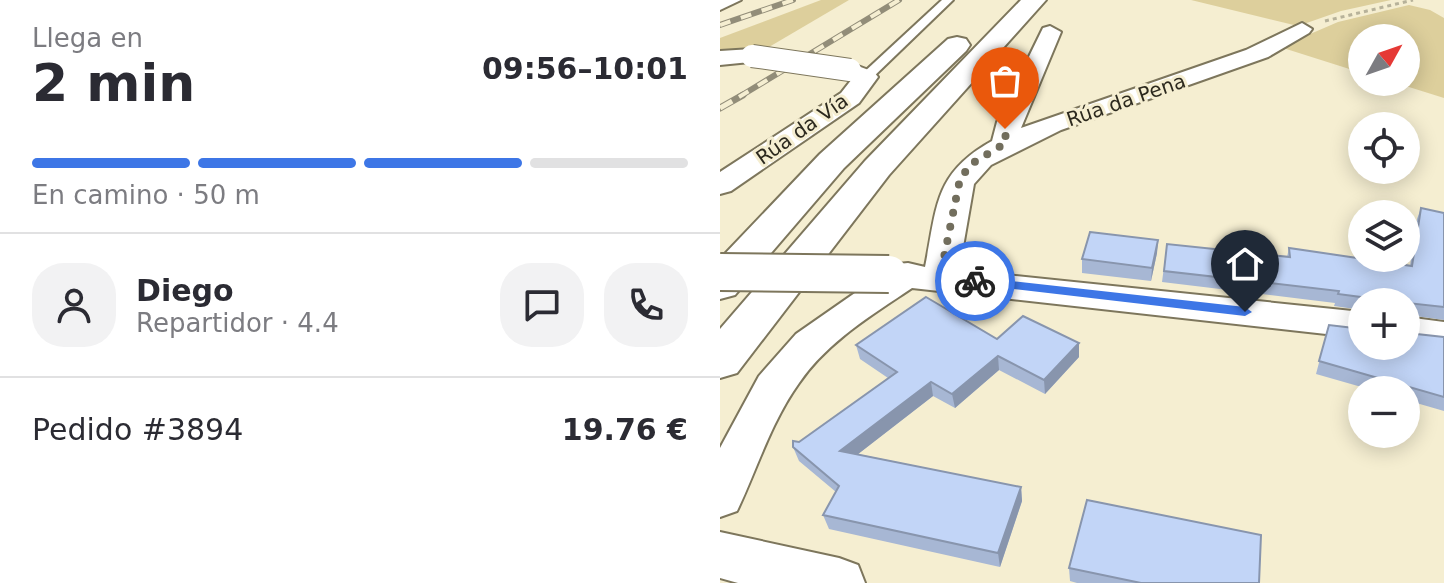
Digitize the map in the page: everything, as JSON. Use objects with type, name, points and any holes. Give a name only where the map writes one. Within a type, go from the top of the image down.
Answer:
[{"type":"highway","points":[[720,285],[832,161],[1000,0]]},
{"type":"highway","points":[[720,361],[877,168],[1034,0]]},
{"type":"street","points":[[720,4],[731,0]]},
{"type":"street","name":"Rúa da Pena","points":[[913,275],[960,179],[971,164],[1006,143],[1118,100],[1257,54],[1302,29]]},
{"type":"street","points":[[1006,143],[1005,129],[1025,92],[1033,61],[1050,32]]},
{"type":"street","points":[[720,58],[752,56],[858,73]]},
{"type":"street","name":"Rúa da Vía","points":[[720,185],[850,98],[858,73]]},
{"type":"street","points":[[720,272],[913,275],[1348,323]]},
{"type":"street","points":[[720,497],[770,397],[798,356],[841,320],[913,275]]},
{"type":"street","points":[[1420,332],[1444,335]]},
{"type":"street","points":[[720,555],[839,583]]},
{"type":"lane","points":[[858,73],[948,0]]},
{"type":"path","points":[[1302,29],[1350,13],[1413,0]]},
{"type":"shaded area","points":[[821,0],[849,0],[769,47],[720,53],[720,38]]},
{"type":"shaded area","points":[[1191,0],[1391,0],[1341,11],[1298,26]]},
{"type":"shaded area","points":[[1409,5],[1430,10],[1444,18],[1444,98],[1420,90],[1420,24],[1348,24],[1348,69],[1280,47],[1338,22]]},
{"type":"building","points":[[1421,208],[1444,213],[1444,307],[1420,304],[1420,288],[1348,288],[1348,295],[1338,294],[1339,291],[1164,271],[1167,244],[1290,257],[1289,248],[1348,257],[1348,272],[1420,272]]},
{"type":"building","points":[[1090,232],[1158,240],[1152,268],[1082,259]]},
{"type":"building","points":[[926,297],[997,339],[1023,316],[1079,343],[1044,380],[998,356],[952,394],[931,382],[840,451],[1021,487],[998,553],[823,515],[839,486],[793,447],[793,441],[799,442],[897,372],[856,345]]},
{"type":"building","points":[[1329,325],[1348,327],[1348,360],[1420,360],[1420,334],[1444,337],[1444,397],[1420,390],[1420,376],[1371,376],[1319,361]]},
{"type":"building","points":[[1087,500],[1261,535],[1259,583],[1141,583],[1069,568]]},
{"type":"railway","points":[[720,25],[793,0]]},
{"type":"railway","points":[[739,97],[899,0]]},
{"type":"railway","points":[[720,108],[743,95]]},
{"type":"way so far","points":[[975,281],[940,277],[960,179],[971,164],[1006,143],[1005,129]]},
{"type":"route","points":[[975,281],[1245,312]]}]
